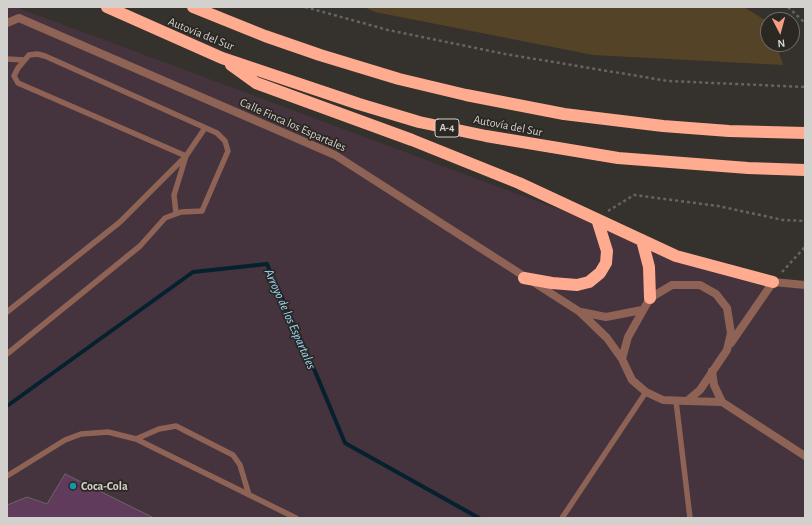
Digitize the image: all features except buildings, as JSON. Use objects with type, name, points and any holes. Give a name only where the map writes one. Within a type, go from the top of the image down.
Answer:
[{"type":"highway","name":"Autovía del Sur","points":[[107,7],[222,58],[359,104],[419,122],[486,136],[618,158],[734,167],[805,170]]},
{"type":"highway","name":"Autovía del Sur","points":[[194,7],[219,18],[320,55],[399,79],[466,95],[564,114],[663,126],[730,132],[805,133]]},
{"type":"highway","points":[[208,7],[219,18]]},
{"type":"highway","points":[[222,58],[256,84],[412,140],[519,183],[676,256],[773,282]]},
{"type":"highway","points":[[524,278],[552,283],[577,285],[589,282],[600,273],[606,263],[607,251],[596,219]]},
{"type":"highway","points":[[642,240],[649,267],[650,298]]},
{"type":"street","name":"Calle Finca los Espartales","points":[[7,23],[19,18],[335,155],[524,278],[580,312],[607,338],[622,359]]},
{"type":"street","points":[[687,401],[700,390],[773,282],[805,285]]},
{"type":"street","points":[[727,350],[731,333],[727,308],[716,294],[700,285],[672,285],[650,298],[628,337],[622,359],[632,380],[646,392],[663,400],[722,402],[805,456]]},
{"type":"street","name":"Calle Finca los Espartales","points":[[580,312],[606,317],[642,310]]},
{"type":"street","points":[[712,371],[714,385],[722,402]]},
{"type":"lane","points":[[7,354],[140,246],[165,218],[176,213],[202,211],[228,151],[228,146],[221,136],[45,56],[37,54],[29,55],[24,60],[14,76],[18,83],[186,156]]},
{"type":"lane","points":[[7,59],[24,60]]},
{"type":"lane","points":[[7,312],[120,222],[186,156],[205,128]]},
{"type":"lane","points":[[176,213],[174,195],[186,156]]},
{"type":"lane","points":[[562,518],[646,392]]},
{"type":"lane","points":[[676,401],[690,518]]},
{"type":"lane","points":[[136,439],[159,429],[176,426],[233,455],[240,465],[249,495]]},
{"type":"lane","points":[[7,476],[65,440],[81,434],[108,432],[136,439],[296,518]]},
{"type":"path","points":[[305,7],[388,30],[505,54],[668,81],[805,87]]},
{"type":"path","points":[[788,7],[805,23]]},
{"type":"path","points":[[596,219],[634,195],[718,206],[783,220],[805,220]]},
{"type":"path","points":[[773,282],[805,247]]},
{"type":"shaded area","points":[[7,7],[16,7],[762,285],[805,289],[805,518],[7,518]]},
{"type":"shaded area","points":[[364,7],[744,7],[760,17],[760,52],[779,52],[783,65],[593,55],[375,12]]},
{"type":"waterway","name":"Arroyo de los Espartales","points":[[7,406],[193,272],[267,264],[345,443],[479,518]]},
{"type":"place","name":"Coca-Cola","points":[[73,486]]}]
